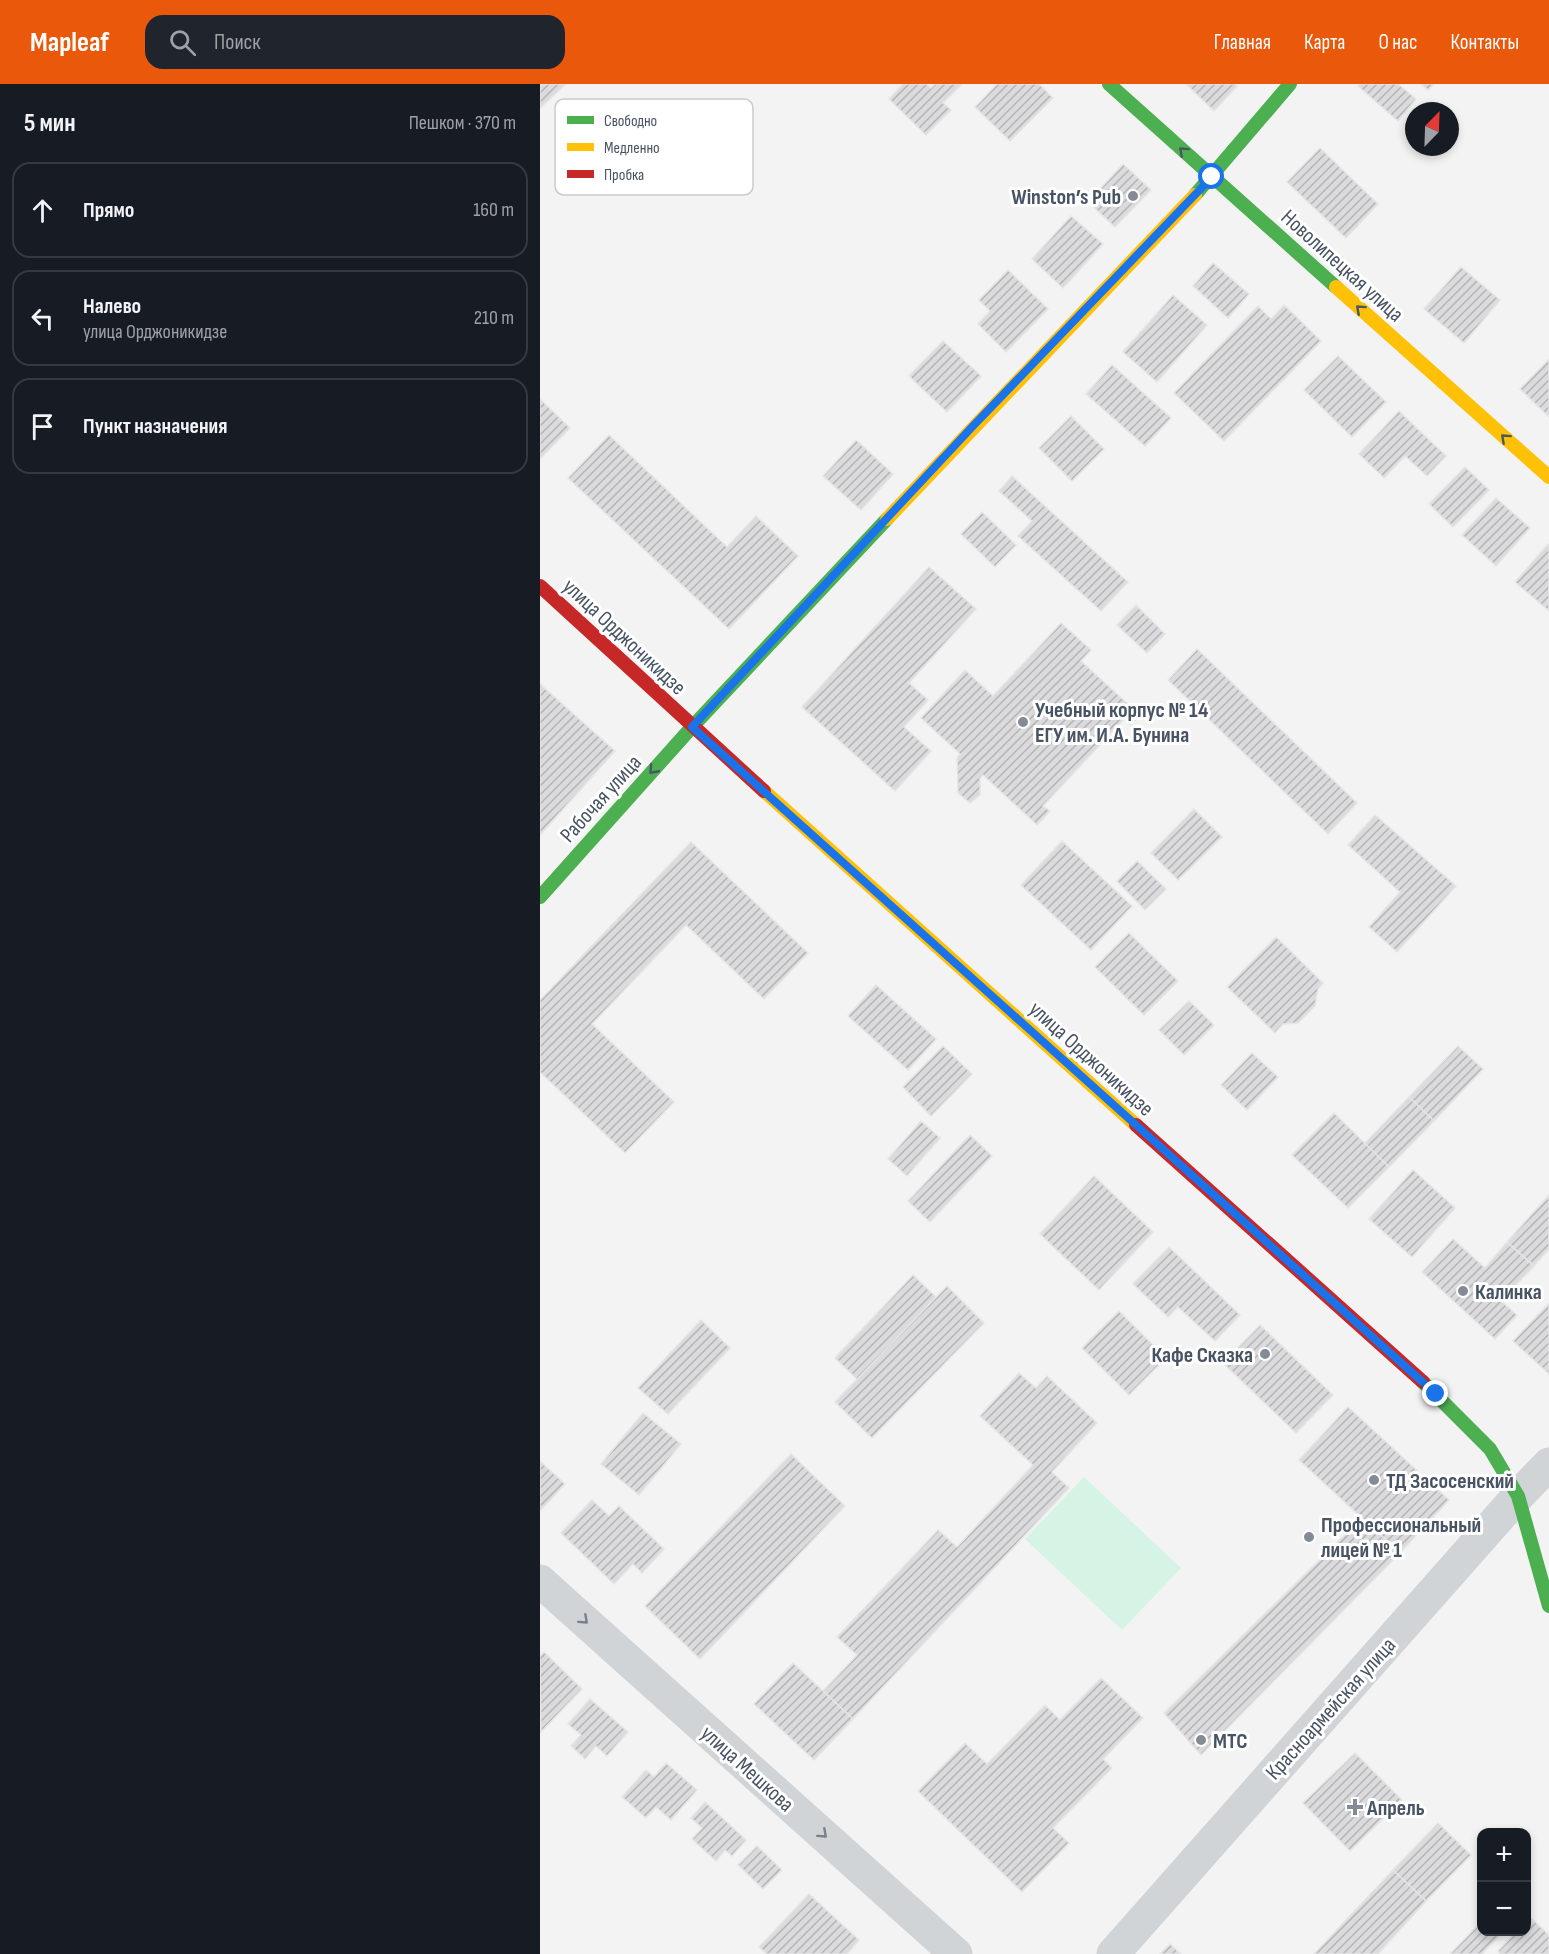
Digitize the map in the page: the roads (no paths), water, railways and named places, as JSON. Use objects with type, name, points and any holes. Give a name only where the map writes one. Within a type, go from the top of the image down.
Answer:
[{"type":"street","name":"Новолипецкая улица","points":[[1109,84],[1549,477]]},
{"type":"street","points":[[1212,177],[1290,84]]},
{"type":"street","name":"Рабочая улица","points":[[540,897],[692,727],[973,426],[1212,177]]},
{"type":"street","name":"улица Орджоникидзе","points":[[540,586],[692,727],[1436,1394],[1490,1449],[1518,1496],[1549,1606]]},
{"type":"street","name":"Красноармейская улица","points":[[1113,1954],[1518,1496],[1549,1464]]},
{"type":"street","name":"улица Мешкова","points":[[540,1581],[956,1954]]},
{"type":"place","name":"Winston’s Pub","points":[[1133,196]]},
{"type":"place","name":"Учебный корпус № 14 ЕГУ им. И.А. Бунина","points":[[1023,722]]},
{"type":"place","name":"Калинка","points":[[1463,1291]]},
{"type":"place","name":"Кафе Сказка","points":[[1265,1354]]},
{"type":"place","name":"ТД Засосенский","points":[[1374,1480]]},
{"type":"place","name":"Профессиональный лицей № 1","points":[[1309,1537]]},
{"type":"place","name":"МТС","points":[[1201,1740]]},
{"type":"place","name":"Апрель","points":[[1355,1807]]}]
